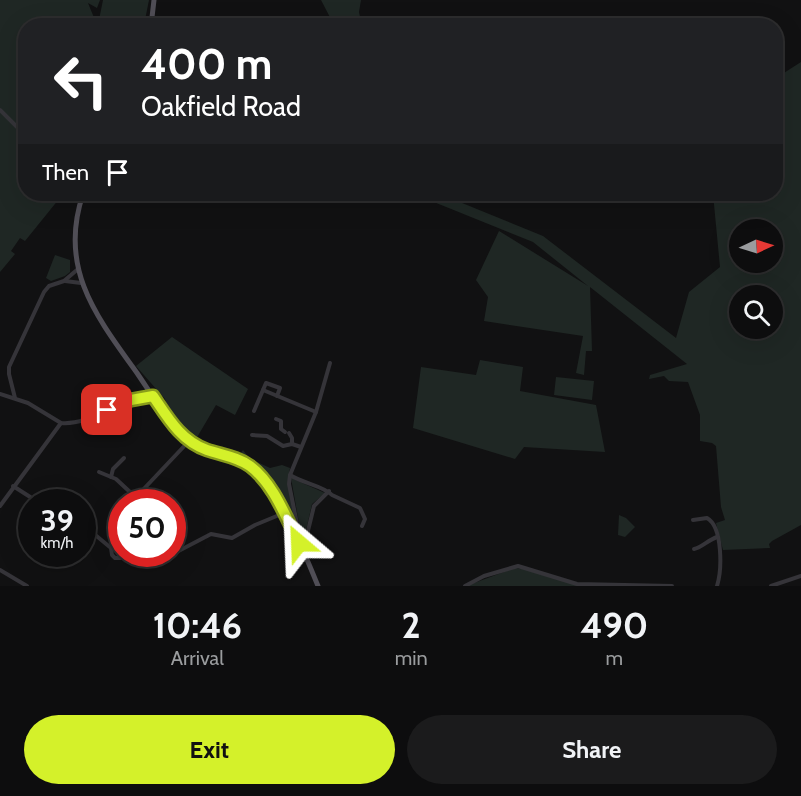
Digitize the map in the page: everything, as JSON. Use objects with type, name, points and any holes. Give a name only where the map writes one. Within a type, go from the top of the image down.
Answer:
[{"type":"main road","points":[[152,18],[154,0]]},
{"type":"main road","points":[[81,201],[75,244],[78,269],[81,283],[95,314],[177,430],[189,441],[250,466],[267,484],[294,532],[318,586]]},
{"type":"street","points":[[0,110],[18,128]]},
{"type":"street","points":[[15,398],[9,367],[44,292],[49,286],[64,281],[78,269]]},
{"type":"street","points":[[64,281],[81,283]]},
{"type":"street","points":[[294,532],[297,524],[289,484],[290,475],[315,412],[330,363]]},
{"type":"street","points":[[254,411],[266,383],[280,388],[277,396]]},
{"type":"street","points":[[263,390],[315,412]]},
{"type":"street","points":[[0,394],[28,403],[61,423],[77,422],[131,400],[153,396]]},
{"type":"street","points":[[276,418],[281,421],[281,429],[292,438],[291,444]]},
{"type":"street","points":[[0,506],[61,423]]},
{"type":"street","points":[[252,435],[267,436],[283,446],[291,444],[301,447]]},
{"type":"street","points":[[99,472],[111,477],[127,490],[141,494],[189,441]]},
{"type":"street","points":[[111,477],[113,469],[124,458]]},
{"type":"street","points":[[290,475],[307,484],[329,491],[332,495],[360,508],[365,519],[362,526]]},
{"type":"street","points":[[13,486],[18,489]]},
{"type":"street","points":[[299,543],[306,539],[314,506],[329,491]]},
{"type":"street","points":[[186,547],[211,534],[232,538],[284,513]]},
{"type":"street","points":[[693,520],[710,519],[713,523],[721,545],[717,586]]},
{"type":"street","points":[[96,536],[108,546]]},
{"type":"street","points":[[694,549],[717,537]]},
{"type":"street","points":[[465,586],[484,576],[518,566],[567,581],[600,586],[672,586]]},
{"type":"street","points":[[0,570],[27,586]]},
{"type":"street","points":[[771,586],[801,576]]},
{"type":"shaded area","points":[[0,0],[100,0],[97,8],[88,3],[94,18],[18,18],[18,201],[57,201],[25,241],[20,238],[11,251],[15,254],[0,272]]},
{"type":"shaded area","points":[[103,0],[149,0],[145,18],[99,18]]},
{"type":"shaded area","points":[[321,0],[361,0],[360,18],[330,18]]},
{"type":"shaded area","points":[[801,62],[801,525],[772,541],[769,544],[770,548],[723,550],[716,523],[725,520],[721,507],[716,446],[700,441],[700,415],[688,382],[669,381],[664,376],[649,379],[650,375],[687,364],[590,287],[592,351],[586,351],[584,375],[576,373],[583,336],[484,321],[488,297],[476,280],[499,231],[588,286],[533,242],[431,201],[457,201],[543,236],[676,338],[689,292],[720,267],[714,201],[783,201],[783,74]]},
{"type":"shaded area","points":[[55,255],[70,260],[70,272],[51,281],[46,278]]},
{"type":"shaded area","points":[[172,337],[248,389],[235,415],[216,405],[196,439],[174,421],[168,412],[165,399],[136,366]]},
{"type":"shaded area","points":[[480,360],[523,367],[520,391],[596,405],[605,452],[524,447],[515,459],[413,428],[421,367],[476,375]]},
{"type":"shaded area","points":[[556,377],[594,381],[592,400],[554,395]]},
{"type":"shaded area","points":[[243,450],[249,458],[270,468],[282,465],[290,468],[288,478],[296,526],[266,479],[241,458],[240,454]]},
{"type":"shaded area","points":[[291,478],[325,493],[312,504],[302,540]]},
{"type":"shaded area","points":[[619,515],[635,527],[625,537],[618,535]]},
{"type":"shaded area","points":[[515,568],[524,569],[581,586],[466,586]]},
{"type":"route","points":[[107,410],[131,400],[153,396],[177,430],[189,441],[201,448],[244,462],[258,472],[284,513],[299,543]]}]
